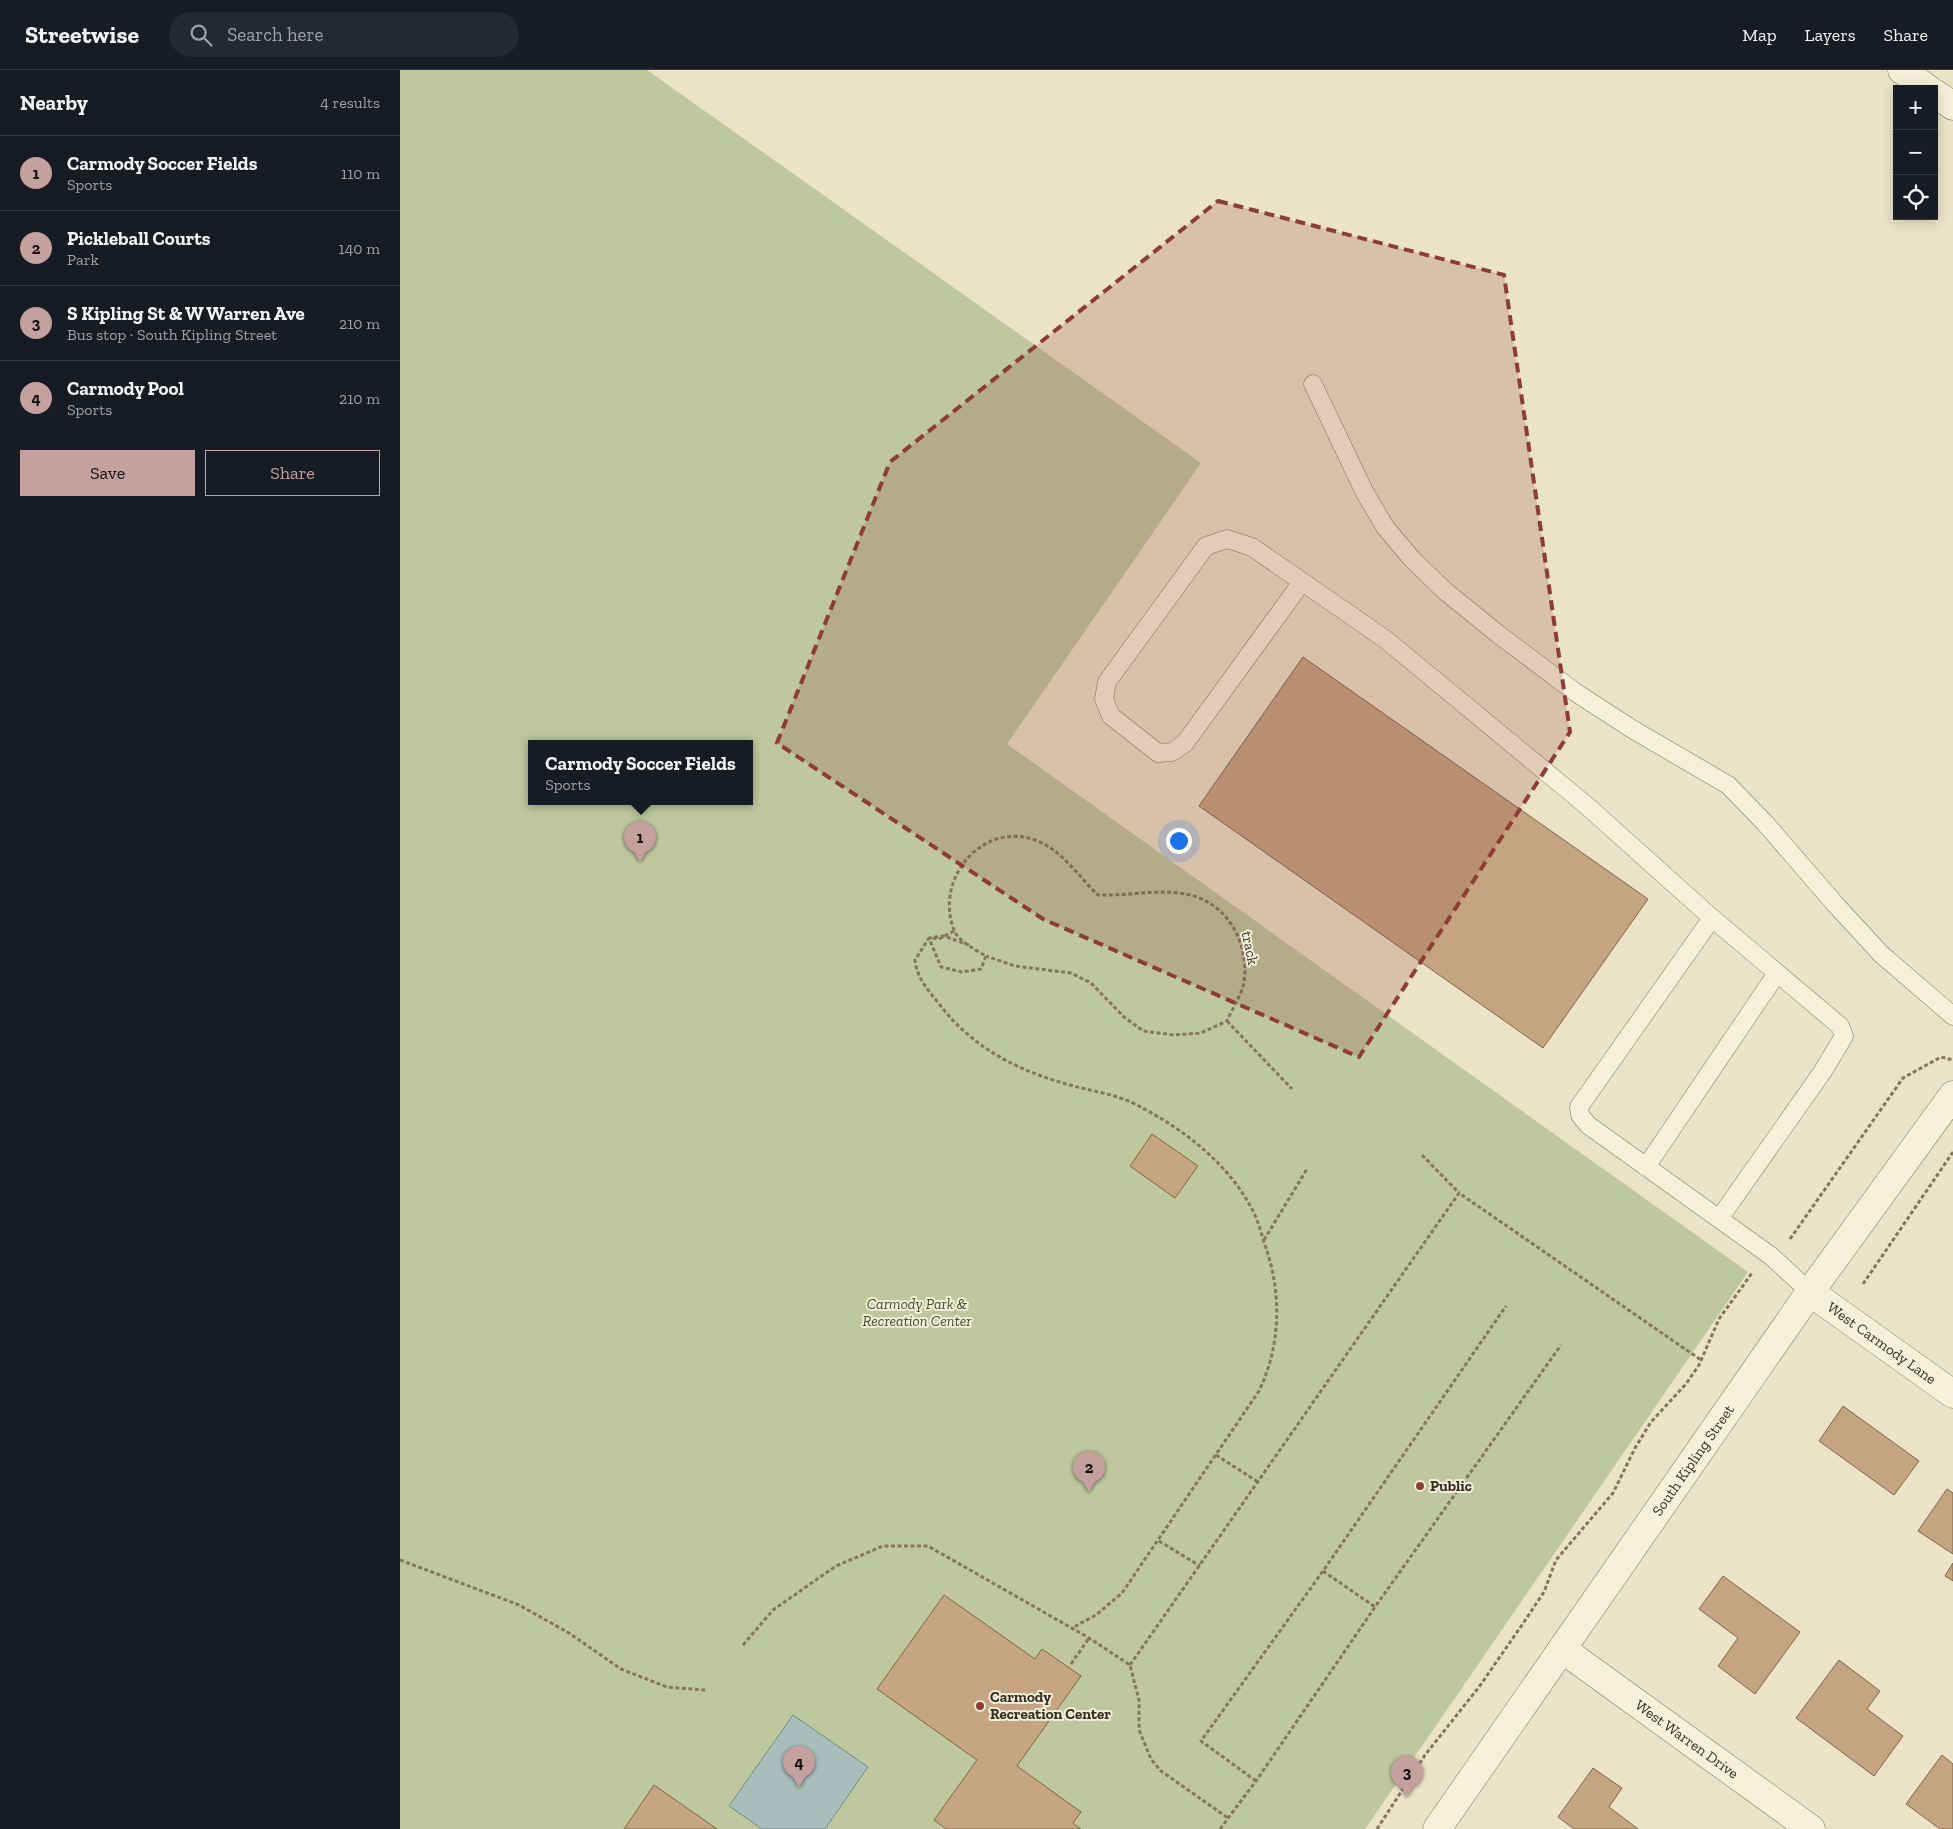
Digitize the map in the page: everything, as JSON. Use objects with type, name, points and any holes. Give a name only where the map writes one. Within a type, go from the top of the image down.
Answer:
[{"type":"street","points":[[1902,70],[1923,85]]},
{"type":"street","points":[[1938,96],[1953,106]]},
{"type":"street","name":"South Kipling Street","points":[[1437,1829],[1810,1292],[1953,1095]]},
{"type":"street","name":"West Carmody Lane","points":[[1810,1292],[1953,1394]]},
{"type":"street","name":"West Warren Drive","points":[[1562,1649],[1811,1829]]},
{"type":"lane","points":[[1313,384],[1364,491],[1384,527],[1412,559],[1445,591],[1575,692],[1632,729],[1728,785],[1765,823],[1834,904],[1882,954],[1953,1016]]},
{"type":"lane","points":[[1302,582],[1185,743],[1172,752],[1158,753],[1111,716],[1104,699],[1107,682],[1206,546],[1227,539],[1252,547],[1302,582],[1392,645],[1586,805],[1712,918],[1840,1026],[1844,1036],[1824,1071],[1719,1219]]},
{"type":"lane","points":[[1712,918],[1579,1107],[1580,1115],[1588,1125],[1771,1256],[1810,1292]]},
{"type":"lane","points":[[1646,1166],[1777,973]]},
{"type":"path","name":"track","points":[[954,931],[948,902],[955,874],[964,862],[988,840],[1010,835],[1036,840],[1072,866],[1098,895],[1180,893],[1206,900],[1225,914],[1238,934],[1244,962],[1244,983],[1227,1020]]},
{"type":"path","points":[[929,938],[939,939],[954,931],[969,946]]},
{"type":"path","points":[[944,936],[969,946],[986,956],[1015,966],[1071,973],[1091,982],[1124,1017],[1143,1031],[1174,1035],[1201,1033],[1227,1020],[1292,1090]]},
{"type":"path","points":[[929,938],[941,967],[962,972],[981,969],[986,956]]},
{"type":"path","points":[[929,938],[915,960],[916,968],[927,988],[969,1037],[999,1058],[1031,1073],[1133,1103],[1160,1118],[1219,1162],[1255,1216],[1273,1270],[1278,1304],[1275,1343],[1271,1361],[1259,1391],[1122,1593],[1096,1615],[1072,1628]]},
{"type":"path","points":[[1378,1829],[1425,1755],[1479,1687],[1529,1615],[1544,1592],[1556,1560],[1613,1493],[1634,1448],[1647,1428],[1686,1384],[1701,1360],[1719,1319],[1752,1272],[1794,1235],[1903,1078],[1941,1057],[1953,1060]]},
{"type":"path","points":[[1863,1284],[1953,1152]]},
{"type":"path","points":[[1422,1155],[1460,1192],[1701,1360]]},
{"type":"path","points":[[1263,1240],[1307,1169]]},
{"type":"path","points":[[1130,1665],[1460,1192]]},
{"type":"path","points":[[1256,1781],[1201,1741],[1323,1571],[1506,1306]]},
{"type":"path","points":[[1220,1829],[1256,1781],[1375,1607],[1561,1344]]},
{"type":"path","points":[[1216,1455],[1258,1482]]},
{"type":"path","points":[[1159,1541],[1200,1566]]},
{"type":"path","points":[[743,1645],[772,1610],[836,1566],[884,1546],[928,1546],[1089,1638],[1130,1665],[1139,1700],[1138,1730],[1151,1759],[1161,1771],[1228,1818]]},
{"type":"path","points":[[400,1560],[520,1605],[569,1633],[621,1669],[667,1687],[705,1690]]},
{"type":"path","points":[[1323,1571],[1375,1607]]},
{"type":"path","points":[[1071,1664],[1089,1638]]},
{"type":"highlighted area","points":[[1218,201],[1504,275],[1570,732],[1359,1057],[1043,919],[777,743],[890,462]]},
{"type":"green space","name":"Carmody Park & Recreation Center","points":[[400,70],[647,70],[1201,463],[1007,744],[1748,1272],[1365,1829],[400,1829]]},
{"type":"water","points":[[793,1715],[868,1767],[825,1829],[762,1829],[729,1806]]},
{"type":"building","points":[[1303,657],[1648,899],[1543,1048],[1199,806]]},
{"type":"building","points":[[1152,1134],[1198,1166],[1175,1198],[1130,1166]]},
{"type":"building","points":[[1843,1406],[1919,1461],[1894,1495],[1819,1441]]},
{"type":"building","points":[[1947,1489],[1953,1493],[1953,1554],[1918,1531]]},
{"type":"building","points":[[1953,1563],[1953,1581],[1945,1576]]},
{"type":"building","points":[[1723,1576],[1800,1632],[1755,1694],[1718,1666],[1738,1638],[1699,1609]]},
{"type":"building","name":"Carmody Recreation Center","points":[[944,1595],[1035,1659],[1042,1649],[1081,1676],[1017,1766],[1081,1812],[1073,1823],[1081,1829],[946,1829],[934,1820],[977,1760],[877,1689]]},
{"type":"building","points":[[1839,1660],[1880,1691],[1867,1709],[1903,1736],[1874,1776],[1796,1718]]},
{"type":"building","points":[[1942,1755],[1953,1764],[1953,1829],[1940,1829],[1906,1804]]},
{"type":"building","points":[[1593,1768],[1622,1788],[1609,1807],[1638,1829],[1574,1829],[1558,1817]]},
{"type":"building","points":[[654,1785],[717,1829],[624,1829]]},
{"type":"place","name":"Carmody Soccer Fields","points":[[640,862]]},
{"type":"place","name":"Public","points":[[1420,1486]]},
{"type":"place","name":"Pickleball Courts","points":[[1089,1492]]},
{"type":"place","name":"Carmody Recreation Center","points":[[980,1706]]},
{"type":"place","name":"Carmody Pool","points":[[799,1787]]},
{"type":"place","name":"S Kipling St & W Warren Ave","points":[[1407,1797]]}]
